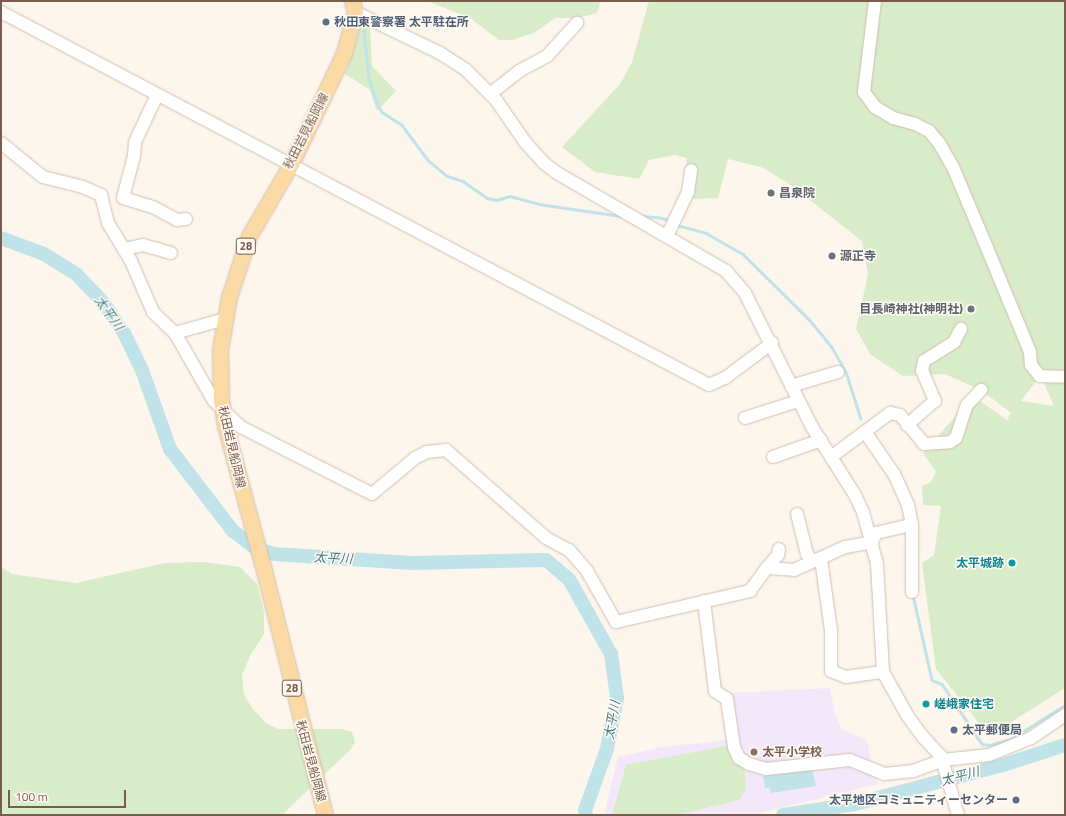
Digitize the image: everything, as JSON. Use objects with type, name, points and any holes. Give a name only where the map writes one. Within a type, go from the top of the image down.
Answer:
[{"type":"main road","name":"秋田岩見船岡線","points":[[325,815],[262,561],[247,509],[222,409],[220,350],[232,285],[249,236],[291,164],[344,53],[353,6]]},
{"type":"street","points":[[875,1],[864,92],[875,107],[893,118],[915,124],[929,131],[939,143],[953,167],[987,248],[1030,352],[1031,364],[1040,376],[1065,377]]},
{"type":"street","points":[[353,6],[440,53],[465,69],[490,94],[544,163],[639,220],[672,228],[726,271],[752,303],[798,401],[820,440],[855,494],[872,542],[881,592],[883,672],[907,715],[944,763],[958,815]]},
{"type":"street","points":[[1,12],[709,385],[724,378],[772,343]]},
{"type":"street","points":[[490,94],[519,71],[547,56],[577,23]]},
{"type":"street","points":[[123,198],[134,156],[134,142],[157,95]]},
{"type":"street","points":[[1,143],[43,177],[83,187],[101,195],[123,198],[153,207],[177,220],[186,219]]},
{"type":"street","points":[[672,228],[688,192],[692,170]]},
{"type":"street","points":[[101,195],[108,223],[124,249],[153,312],[175,333],[214,401],[241,427],[372,494],[415,458],[426,452],[446,450],[546,538],[569,550],[587,571],[616,622],[750,591],[778,555],[779,549]]},
{"type":"street","points":[[124,249],[143,245],[171,253]]},
{"type":"street","points":[[175,333],[225,319]]},
{"type":"street","points":[[907,425],[935,401],[922,371],[924,361],[954,342],[961,329]]},
{"type":"street","points":[[791,386],[838,372]]},
{"type":"street","points":[[832,457],[890,413],[900,415],[924,444],[950,442],[956,438],[967,405],[981,390]]},
{"type":"street","points":[[745,418],[798,401]]},
{"type":"street","points":[[865,432],[894,474],[908,505],[912,525],[912,592]]},
{"type":"street","points":[[773,457],[820,440]]},
{"type":"street","points":[[797,514],[807,554],[810,560],[821,559]]},
{"type":"street","points":[[872,542],[876,533],[912,525]]},
{"type":"street","points":[[768,568],[794,570],[845,547],[872,542]]},
{"type":"street","points":[[821,559],[831,630],[831,671],[846,677],[883,672]]},
{"type":"street","points":[[704,601],[715,690],[727,699],[734,747],[739,758],[766,769],[850,760],[884,774],[913,771],[944,763],[978,758],[1003,750],[1030,738],[1065,715]]},
{"type":"shaded area","name":"太平小学校","points":[[830,688],[835,713],[842,730],[867,740],[873,771],[878,784],[751,815],[604,815],[618,757],[661,747],[735,739],[727,693]]},
{"type":"green space","points":[[427,1],[601,1],[597,13],[577,18],[555,18],[534,33],[512,40],[499,40],[470,18]]},
{"type":"green space","points":[[649,1],[1065,1],[1065,688],[989,736],[936,669],[922,563],[934,555],[941,506],[923,505],[922,486],[931,482],[936,472],[923,453],[973,396],[1007,420],[1011,413],[981,390],[945,374],[903,376],[871,355],[856,329],[868,274],[862,241],[788,183],[761,167],[728,159],[718,198],[692,199],[686,158],[675,155],[649,160],[639,179],[595,172],[562,147],[620,84],[632,62]],"holes":[[[1041,376],[1054,406],[1021,401]]]},
{"type":"green space","points":[[359,26],[370,27],[372,66],[396,91],[377,111],[370,90],[345,74]]},
{"type":"green space","points":[[203,562],[240,567],[257,584],[264,612],[264,634],[251,654],[242,675],[244,695],[253,709],[266,723],[279,729],[341,729],[352,732],[355,742],[350,750],[282,815],[1,815],[1,567],[12,574],[76,583],[165,563]]},
{"type":"green space","points":[[731,745],[744,766],[746,789],[739,800],[677,815],[612,815],[626,765]]},
{"type":"water","points":[[812,768],[816,786],[771,793],[770,788],[765,788],[763,776]]},
{"type":"waterway","points":[[364,31],[369,78],[378,105],[382,112],[402,125],[428,160],[447,176],[463,181],[487,198],[497,200],[510,196],[539,204],[620,216]]},
{"type":"waterway","points":[[641,216],[670,220]]},
{"type":"waterway","points":[[677,225],[706,233],[743,254],[809,319],[832,347],[846,372],[861,419]]},
{"type":"waterway","name":"太平川","points":[[1,238],[44,254],[77,275],[103,302],[124,333],[142,370],[170,449],[233,531],[257,549],[274,554],[412,563],[546,560],[569,579],[611,654],[617,698],[607,749],[585,810],[586,815]]},
{"type":"waterway","points":[[913,595],[932,680],[942,684],[982,744],[990,745],[1011,739],[1065,705]]},
{"type":"waterway","name":"太平川","points":[[783,815],[855,804],[1003,765],[1065,745]]},
{"type":"place","name":"秋田東警察署 太平駐在所","points":[[326,22]]},
{"type":"place","name":"昌泉院","points":[[771,193]]},
{"type":"place","name":"源正寺","points":[[832,256]]},
{"type":"place","name":"目長崎神社(神明社)","points":[[971,309]]},
{"type":"place","name":"太平城跡","points":[[1012,563]]},
{"type":"place","name":"嵯峨家住宅","points":[[926,704]]},
{"type":"place","name":"太平郵便局","points":[[954,730]]},
{"type":"place","name":"太平小学校","points":[[754,752]]},
{"type":"place","name":"太平地区コミュニティーセンター","points":[[1016,800]]}]
